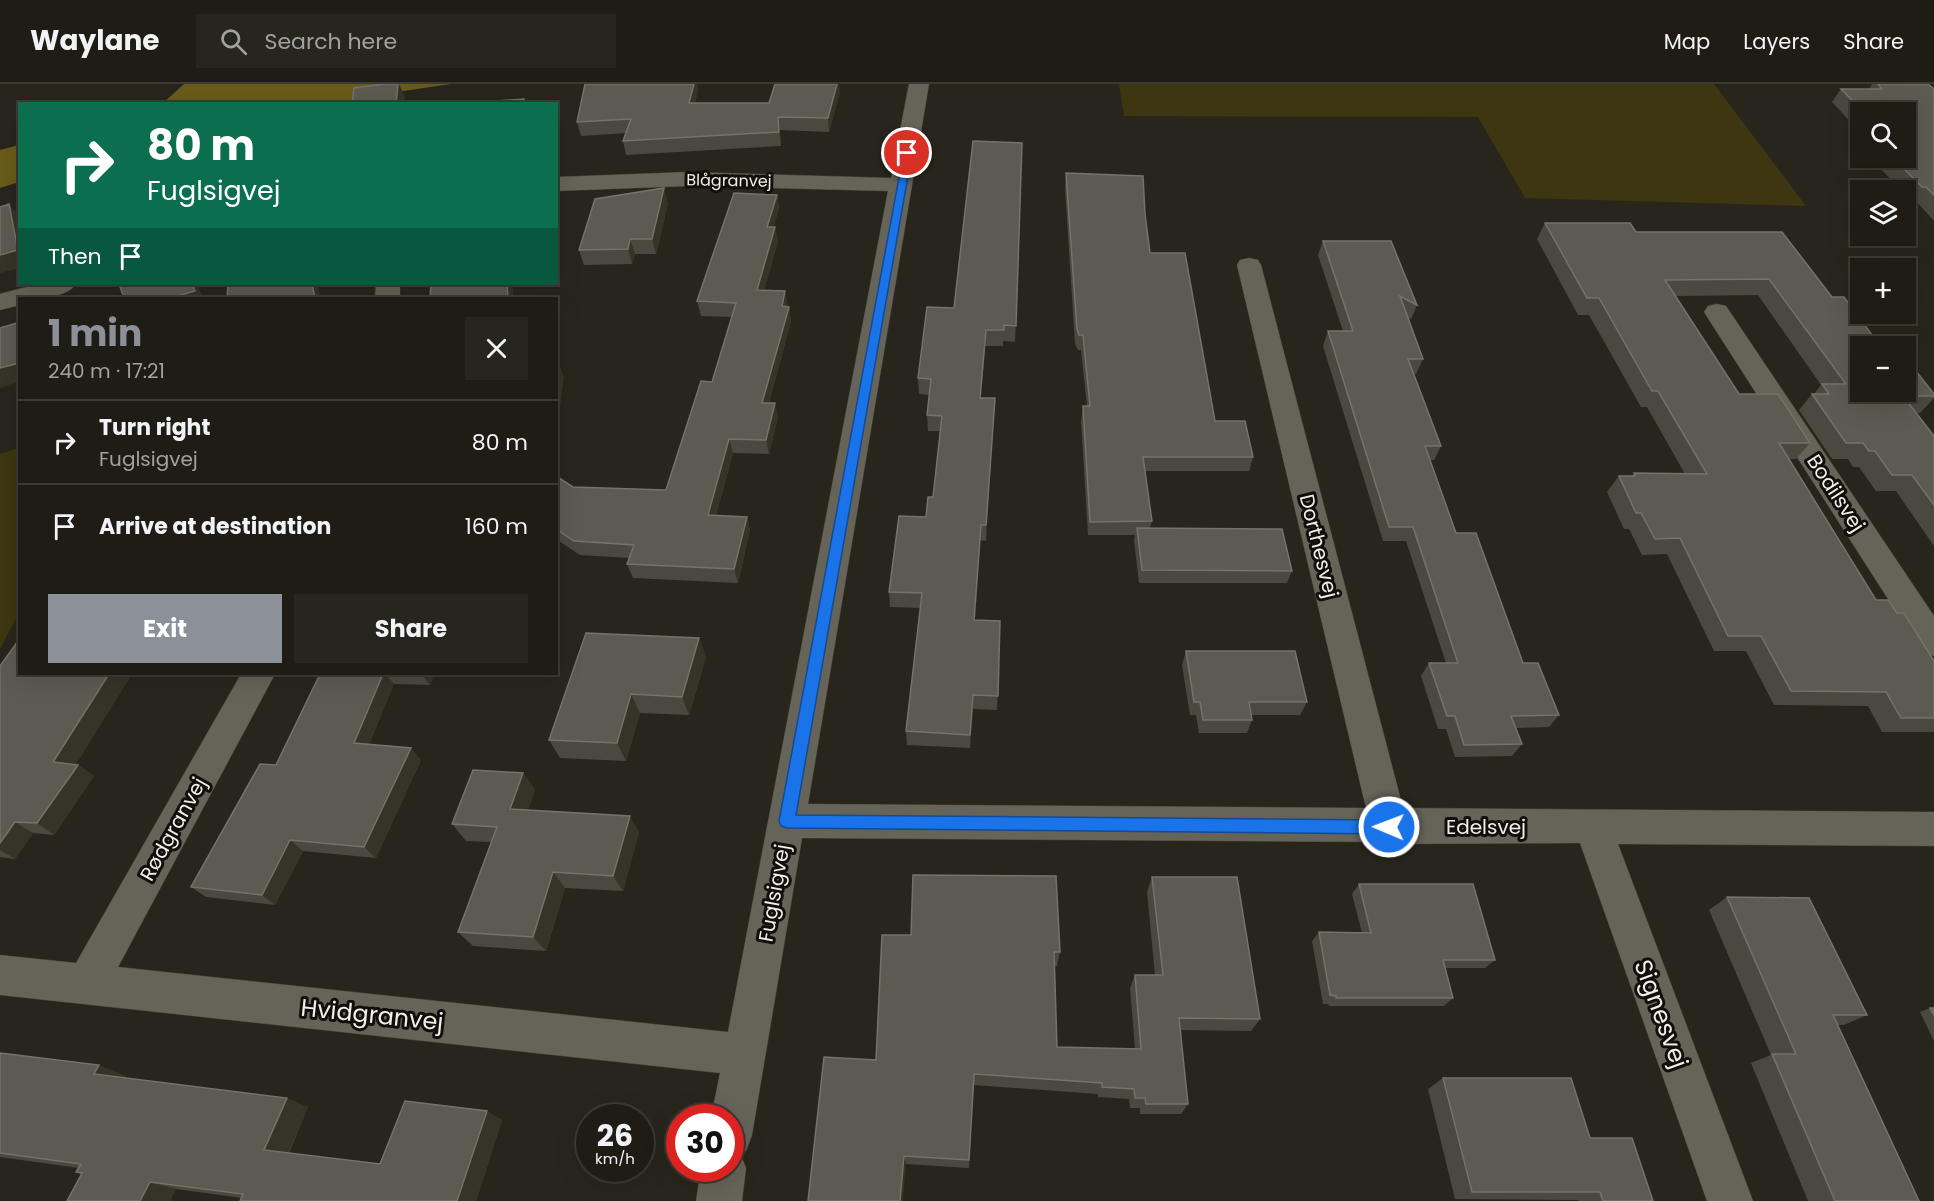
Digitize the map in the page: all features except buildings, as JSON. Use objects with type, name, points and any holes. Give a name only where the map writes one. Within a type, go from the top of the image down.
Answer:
[{"type":"street","name":"Fuglsigvej","points":[[736,1104],[920,84]]},
{"type":"street","name":"Blågranvej","points":[[558,184],[688,179],[901,185]]},
{"type":"street","name":"Dorthesvej","points":[[1249,265],[1389,827]]},
{"type":"street","points":[[0,302],[60,285]]},
{"type":"street","name":"Bodilsvej","points":[[1717,312],[1934,643]]},
{"type":"street","name":"Rødgranvej","points":[[87,984],[257,675]]},
{"type":"street","name":"Edelsvej","points":[[787,821],[1389,827],[1934,829]]},
{"type":"street","name":"Signesvej","points":[[1593,828],[1730,1201]]},
{"type":"street","name":"Hvidgranvej","points":[[0,975],[745,1055]]},
{"type":"street","points":[[719,1201],[722,1182]]},
{"type":"shaded area","points":[[184,84],[451,84],[383,94],[348,102],[164,102]]},
{"type":"shaded area","points":[[1119,84],[1714,84],[1806,206],[1525,198],[1478,117],[1124,116]]},
{"type":"shaded area","points":[[18,145],[18,182],[0,188],[0,150]]},
{"type":"shaded area","points":[[18,448],[18,615],[0,649],[0,454]]},
{"type":"route","points":[[907,153],[787,821],[1389,827]]}]
